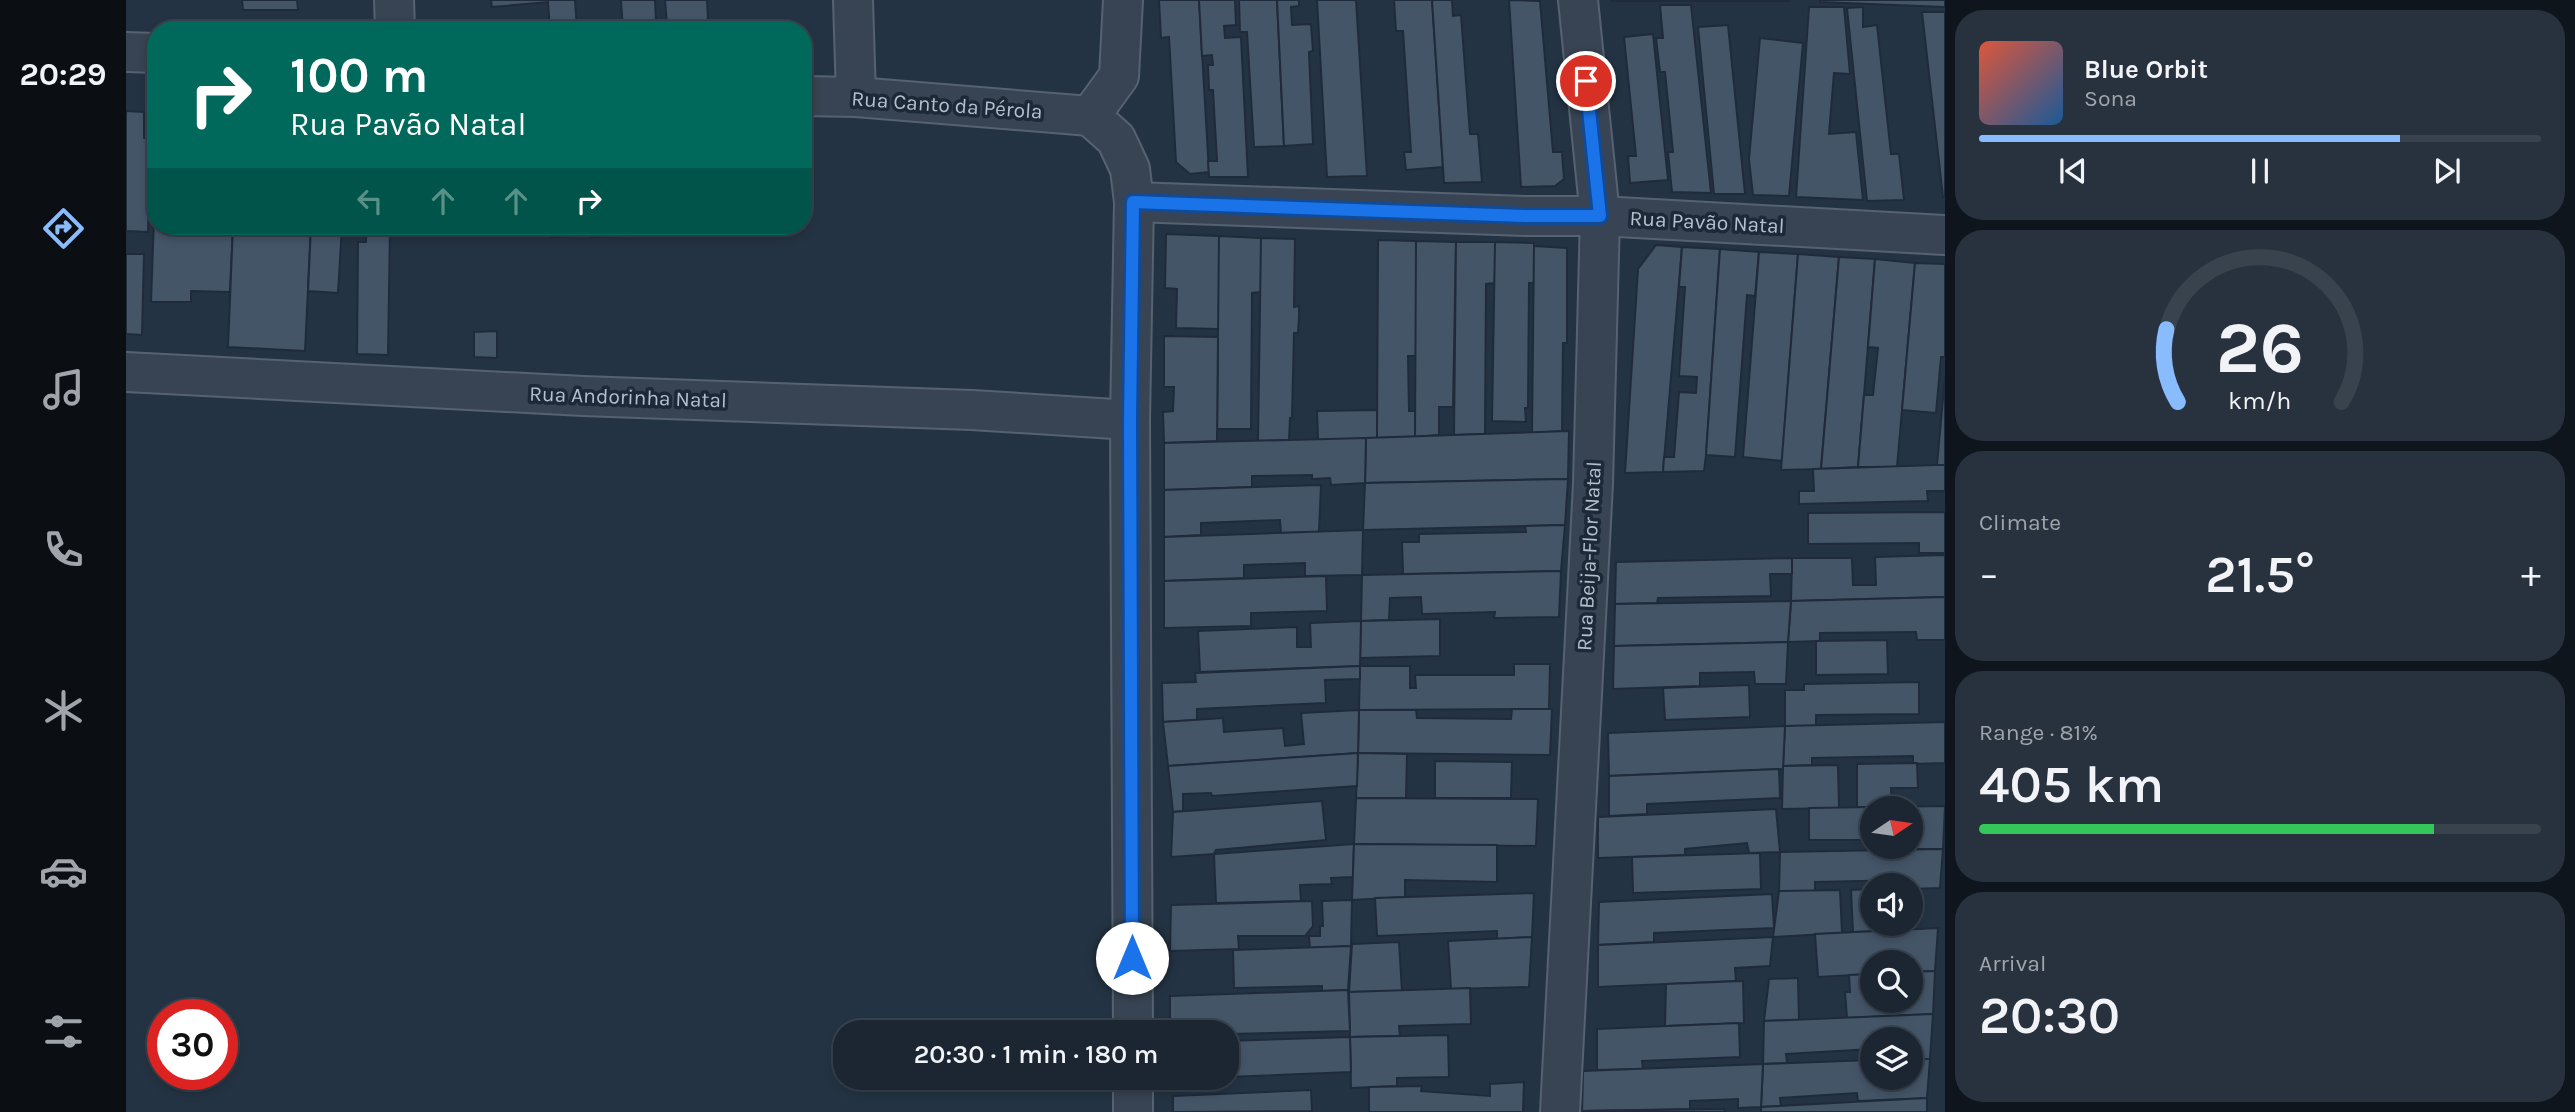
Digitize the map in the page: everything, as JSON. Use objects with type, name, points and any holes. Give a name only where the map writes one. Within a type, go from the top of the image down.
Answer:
[{"type":"street","points":[[394,0],[395,21]]},
{"type":"street","points":[[853,0],[856,97]]},
{"type":"street","points":[[1123,0],[1119,76],[1090,116],[1116,139],[1130,169],[1133,202],[1130,420],[1133,1020]]},
{"type":"street","name":"Rua Beija-Flor Natal","points":[[1560,1112],[1593,484],[1600,216],[1578,0]]},
{"type":"street","points":[[126,52],[147,53]]},
{"type":"street","name":"Rua Canto da Pérola","points":[[812,96],[856,97],[1090,116]]},
{"type":"street","name":"Rua Pavão Natal","points":[[1133,202],[1525,216],[1600,216],[1945,235]]},
{"type":"street","name":"Rua Andorinha Natal","points":[[126,372],[583,396],[972,410],[1130,420]]},
{"type":"street","points":[[1133,1090],[1133,1112]]},
{"type":"building","points":[[242,0],[297,0],[298,10],[243,10]]},
{"type":"building","points":[[491,0],[575,0],[576,21],[549,21],[548,2],[492,7]]},
{"type":"building","points":[[621,0],[655,0],[656,20],[666,21],[622,21]]},
{"type":"building","points":[[665,0],[707,0],[708,21],[667,21]]},
{"type":"building","points":[[1159,0],[1199,0],[1209,172],[1190,174],[1176,162],[1169,37],[1161,38]]},
{"type":"building","points":[[1199,0],[1235,0],[1236,25],[1224,26],[1225,38],[1241,37],[1248,177],[1209,177],[1208,161],[1217,161],[1213,90],[1209,90],[1208,65],[1213,65],[1212,55],[1202,56]]},
{"type":"building","points":[[1239,0],[1277,0],[1284,146],[1254,147],[1247,32],[1240,32]]},
{"type":"building","points":[[1277,0],[1299,0],[1299,6],[1291,7],[1292,25],[1311,24],[1313,51],[1309,52],[1313,144],[1284,146]]},
{"type":"building","points":[[1317,0],[1356,0],[1367,176],[1327,177]]},
{"type":"building","points":[[1394,0],[1432,0],[1443,167],[1406,170],[1404,152],[1411,152],[1403,31],[1396,31]]},
{"type":"building","points":[[1432,0],[1452,0],[1453,16],[1461,15],[1470,134],[1478,134],[1482,182],[1444,183]]},
{"type":"building","points":[[1509,0],[1540,1],[1553,152],[1562,152],[1564,179],[1555,186],[1521,187]]},
{"type":"building","points":[[1790,0],[1790,1],[1611,1]]},
{"type":"building","points":[[1945,0],[1945,7],[1820,2]]},
{"type":"building","points":[[1660,5],[1691,5],[1711,193],[1672,192],[1668,152],[1673,152],[1665,72],[1660,72],[1656,38],[1663,38]]},
{"type":"building","points":[[1809,7],[1844,7],[1850,74],[1834,73],[1829,134],[1856,132],[1863,200],[1796,197]]},
{"type":"building","points":[[1863,7],[1863,27],[1877,25],[1891,154],[1899,154],[1904,200],[1867,201],[1847,8]]},
{"type":"building","points":[[1922,12],[1945,12],[1945,197],[1943,197]]},
{"type":"building","points":[[1728,25],[1745,194],[1714,194],[1698,27]]},
{"type":"building","points":[[1653,34],[1668,180],[1630,183],[1628,156],[1636,156],[1624,37]]},
{"type":"building","points":[[1760,38],[1803,43],[1789,196],[1753,195],[1749,159]]},
{"type":"building","points":[[126,111],[144,112],[144,138],[147,138],[147,232],[126,231]]},
{"type":"building","points":[[1166,234],[1219,236],[1219,329],[1176,328],[1177,289],[1165,288]]},
{"type":"building","points":[[153,235],[233,235],[230,292],[191,291],[191,302],[151,302]]},
{"type":"building","points":[[233,235],[311,235],[305,351],[228,347]]},
{"type":"building","points":[[311,235],[341,235],[338,293],[308,291]]},
{"type":"building","points":[[366,235],[390,235],[388,355],[357,354],[358,242],[366,242]]},
{"type":"building","points":[[551,235],[582,235],[582,236]]},
{"type":"building","points":[[591,235],[629,235],[629,236]]},
{"type":"building","points":[[1219,236],[1261,238],[1261,292],[1252,293],[1251,429],[1217,429]]},
{"type":"building","points":[[1261,238],[1295,239],[1294,307],[1299,306],[1299,317],[1298,333],[1294,333],[1289,440],[1258,441]]},
{"type":"building","points":[[1378,240],[1416,241],[1416,356],[1408,356],[1409,411],[1416,411],[1415,437],[1377,438]]},
{"type":"building","points":[[1416,241],[1456,242],[1453,407],[1439,407],[1439,435],[1415,437]]},
{"type":"building","points":[[1456,242],[1495,242],[1495,283],[1486,284],[1485,434],[1454,435]]},
{"type":"building","points":[[1495,242],[1534,243],[1534,283],[1529,283],[1526,422],[1492,421]]},
{"type":"building","points":[[1656,245],[1682,247],[1663,472],[1625,473],[1638,269]]},
{"type":"building","points":[[1534,246],[1567,248],[1567,343],[1563,343],[1562,431],[1532,433]]},
{"type":"building","points":[[1682,247],[1720,249],[1706,455],[1704,471],[1663,472],[1664,457],[1674,457],[1679,392],[1696,393],[1697,377],[1679,376],[1685,287],[1679,287]]},
{"type":"building","points":[[1720,249],[1759,252],[1755,296],[1747,295],[1735,457],[1706,455]]},
{"type":"building","points":[[1759,252],[1798,254],[1782,461],[1743,457]]},
{"type":"building","points":[[126,254],[144,254],[142,335],[126,334]]},
{"type":"building","points":[[1798,254],[1839,257],[1821,469],[1781,470]]},
{"type":"building","points":[[1839,257],[1875,259],[1858,467],[1821,469]]},
{"type":"building","points":[[1875,259],[1915,263],[1897,467],[1858,467],[1864,395],[1873,395],[1878,348],[1868,347]]},
{"type":"building","points":[[1915,263],[1945,264],[1945,357],[1941,357],[1936,413],[1902,410]]},
{"type":"building","points":[[497,331],[497,358],[474,357],[474,332]]},
{"type":"building","points":[[1164,336],[1218,337],[1217,441],[1164,443],[1163,412],[1173,411],[1174,387],[1164,387]]},
{"type":"building","points":[[1945,376],[1945,465],[1937,465]]},
{"type":"building","points":[[1377,410],[1377,438],[1318,440],[1317,411]]},
{"type":"building","points":[[1569,431],[1568,479],[1365,483],[1366,438]]},
{"type":"building","points":[[1366,438],[1365,483],[1331,485],[1330,478],[1312,479],[1312,475],[1252,476],[1252,487],[1164,490],[1164,443]]},
{"type":"building","points":[[1945,465],[1945,491],[1927,491],[1928,501],[1799,504],[1799,491],[1814,491],[1813,469]]},
{"type":"building","points":[[1568,479],[1565,525],[1363,530],[1365,483]]},
{"type":"building","points":[[1321,485],[1319,532],[1281,533],[1280,520],[1201,523],[1201,535],[1164,537],[1164,490]]},
{"type":"building","points":[[1945,512],[1945,553],[1919,553],[1919,543],[1808,544],[1808,513]]},
{"type":"building","points":[[1565,525],[1561,571],[1403,574],[1402,542],[1419,542],[1419,534],[1526,532],[1525,526]]},
{"type":"building","points":[[1363,530],[1362,575],[1305,576],[1305,563],[1244,565],[1244,578],[1164,581],[1164,537]]},
{"type":"building","points":[[1945,555],[1945,597],[1791,601],[1792,558],[1852,558],[1853,585],[1876,585],[1875,557]]},
{"type":"building","points":[[1792,558],[1792,574],[1770,574],[1771,596],[1658,598],[1657,603],[1615,604],[1616,562]]},
{"type":"building","points":[[1561,571],[1559,617],[1494,618],[1495,612],[1422,614],[1421,597],[1390,598],[1389,620],[1361,621],[1362,575]]},
{"type":"building","points":[[1326,576],[1327,611],[1251,613],[1251,626],[1164,628],[1164,581]]},
{"type":"building","points":[[1945,597],[1945,640],[1917,640],[1916,632],[1820,633],[1820,641],[1788,642],[1791,601]]},
{"type":"building","points":[[1791,601],[1788,642],[1614,646],[1615,604]]},
{"type":"building","points":[[1440,619],[1440,656],[1360,658],[1361,621]]},
{"type":"building","points":[[1361,621],[1360,666],[1200,672],[1198,631],[1297,627],[1297,647],[1311,647],[1310,623]]},
{"type":"building","points":[[1887,640],[1888,674],[1816,675],[1816,641]]},
{"type":"building","points":[[1788,642],[1786,684],[1755,684],[1754,672],[1700,673],[1700,686],[1613,689],[1614,646]]},
{"type":"building","points":[[1514,664],[1550,664],[1549,709],[1359,710],[1360,666],[1410,666],[1410,688],[1416,688],[1415,675],[1514,675]]},
{"type":"building","points":[[1360,666],[1360,679],[1325,680],[1326,703],[1197,709],[1197,720],[1163,722],[1162,683],[1196,682],[1195,673]]},
{"type":"building","points":[[1919,682],[1919,714],[1816,715],[1816,726],[1785,726],[1785,690],[1804,690],[1804,684]]},
{"type":"building","points":[[1749,685],[1750,717],[1665,720],[1663,688]]},
{"type":"building","points":[[1512,709],[1552,709],[1550,755],[1358,753],[1359,710],[1416,710],[1417,718],[1511,719]]},
{"type":"building","points":[[1359,710],[1358,753],[1168,766],[1163,722],[1223,718],[1224,732],[1283,728],[1285,746],[1304,744],[1301,713]]},
{"type":"building","points":[[1945,722],[1945,763],[1913,764],[1913,756],[1812,758],[1812,765],[1783,766],[1785,726]]},
{"type":"building","points":[[1785,726],[1783,769],[1609,776],[1608,733]]},
{"type":"building","points":[[1358,753],[1407,754],[1406,798],[1356,798]]},
{"type":"building","points":[[1358,753],[1357,786],[1212,796],[1211,793],[1183,794],[1183,811],[1173,812],[1168,766]]},
{"type":"building","points":[[1435,761],[1512,762],[1511,798],[1435,798]]},
{"type":"building","points":[[1917,763],[1918,788],[1891,788],[1891,796],[1860,796],[1860,807],[1857,807],[1857,764]]},
{"type":"building","points":[[1838,765],[1839,808],[1782,809],[1783,766]]},
{"type":"building","points":[[1779,769],[1780,798],[1647,804],[1647,814],[1609,816],[1609,776]]},
{"type":"building","points":[[1356,798],[1538,799],[1536,846],[1354,844]]},
{"type":"building","points":[[1322,801],[1326,840],[1171,857],[1173,812]]},
{"type":"building","points":[[1923,806],[1945,806],[1943,849],[1923,849]]},
{"type":"building","points":[[1860,807],[1860,840],[1809,840],[1809,808]]},
{"type":"building","points":[[1776,809],[1780,852],[1749,853],[1747,843],[1685,849],[1685,855],[1598,858],[1598,817]]},
{"type":"building","points":[[1354,844],[1353,877],[1331,878],[1332,884],[1300,885],[1301,901],[1216,903],[1214,854]]},
{"type":"building","points":[[1354,844],[1497,845],[1497,882],[1405,880],[1405,897],[1352,900]]},
{"type":"building","points":[[1923,849],[1943,849],[1940,888],[1923,889],[1923,873],[1860,873],[1860,881],[1815,882],[1815,891],[1779,891],[1780,852],[1860,851],[1860,859],[1923,859]]},
{"type":"building","points":[[1760,853],[1761,889],[1633,893],[1632,857]]},
{"type":"building","points":[[1840,890],[1842,933],[1773,937],[1779,891]]},
{"type":"building","points":[[1851,890],[1860,890],[1860,932],[1853,932]]},
{"type":"building","points":[[1534,893],[1532,937],[1497,939],[1497,931],[1377,936],[1375,898]]},
{"type":"building","points":[[1772,894],[1774,928],[1654,933],[1654,942],[1598,945],[1599,902]]},
{"type":"building","points":[[1352,900],[1351,946],[1310,948],[1309,936],[1320,936],[1320,926],[1323,926],[1322,901]]},
{"type":"building","points":[[1312,901],[1313,926],[1305,936],[1238,936],[1239,949],[1170,951],[1171,905]]},
{"type":"building","points":[[1938,928],[1935,971],[1923,972],[1923,950],[1860,950],[1860,975],[1818,977],[1815,934],[1860,932],[1860,936],[1923,936],[1923,929]]},
{"type":"building","points":[[1532,937],[1529,987],[1451,989],[1448,941]]},
{"type":"building","points":[[1773,937],[1770,966],[1735,968],[1736,981],[1598,987],[1598,945]]},
{"type":"building","points":[[1399,942],[1402,991],[1349,992],[1352,944]]},
{"type":"building","points":[[1351,946],[1348,990],[1322,991],[1322,986],[1234,988],[1233,950]]},
{"type":"building","points":[[1935,971],[1933,1014],[1847,1018],[1845,992],[1850,992],[1849,975],[1860,975],[1860,1013],[1923,1013],[1923,972]]},
{"type":"building","points":[[1798,978],[1799,1020],[1764,1021],[1769,979]]},
{"type":"building","points":[[1743,981],[1744,1023],[1665,1026],[1666,984]]},
{"type":"building","points":[[1470,988],[1471,1024],[1399,1026],[1400,1036],[1350,1037],[1349,992]]},
{"type":"building","points":[[1348,990],[1350,1031],[1239,1034],[1239,1020],[1170,1020],[1170,996]]},
{"type":"building","points":[[1933,1014],[1930,1059],[1923,1059],[1923,1027],[1860,1027],[1860,1050],[1786,1054],[1787,1063],[1763,1064],[1764,1021]]},
{"type":"building","points":[[1739,1023],[1740,1057],[1642,1061],[1643,1069],[1597,1070],[1597,1029]]},
{"type":"building","points":[[1448,1035],[1449,1077],[1397,1078],[1397,1086],[1351,1088],[1350,1037]]},
{"type":"building","points":[[1350,1037],[1351,1072],[1239,1077],[1239,1041]]},
{"type":"building","points":[[1923,1059],[1930,1059],[1927,1098],[1858,1101],[1857,1093],[1780,1098],[1781,1106],[1761,1107],[1763,1064],[1860,1060],[1860,1090],[1923,1090]]},
{"type":"building","points":[[1763,1064],[1761,1107],[1738,1108],[1738,1099],[1690,1101],[1690,1109],[1582,1111],[1583,1071]]},
{"type":"building","points":[[1524,1082],[1523,1112],[1369,1112],[1369,1087],[1422,1086],[1421,1091],[1490,1096],[1490,1084]]},
{"type":"building","points":[[1311,1090],[1312,1111],[1173,1112],[1173,1096]]},
{"type":"building","points":[[1927,1098],[1927,1112],[1761,1112],[1761,1107]]},
{"type":"building","points":[[1724,1109],[1725,1112],[1582,1112],[1582,1111]]},
{"type":"route","points":[[1132,958],[1130,420],[1133,202],[1525,216],[1600,216],[1586,81]]}]
